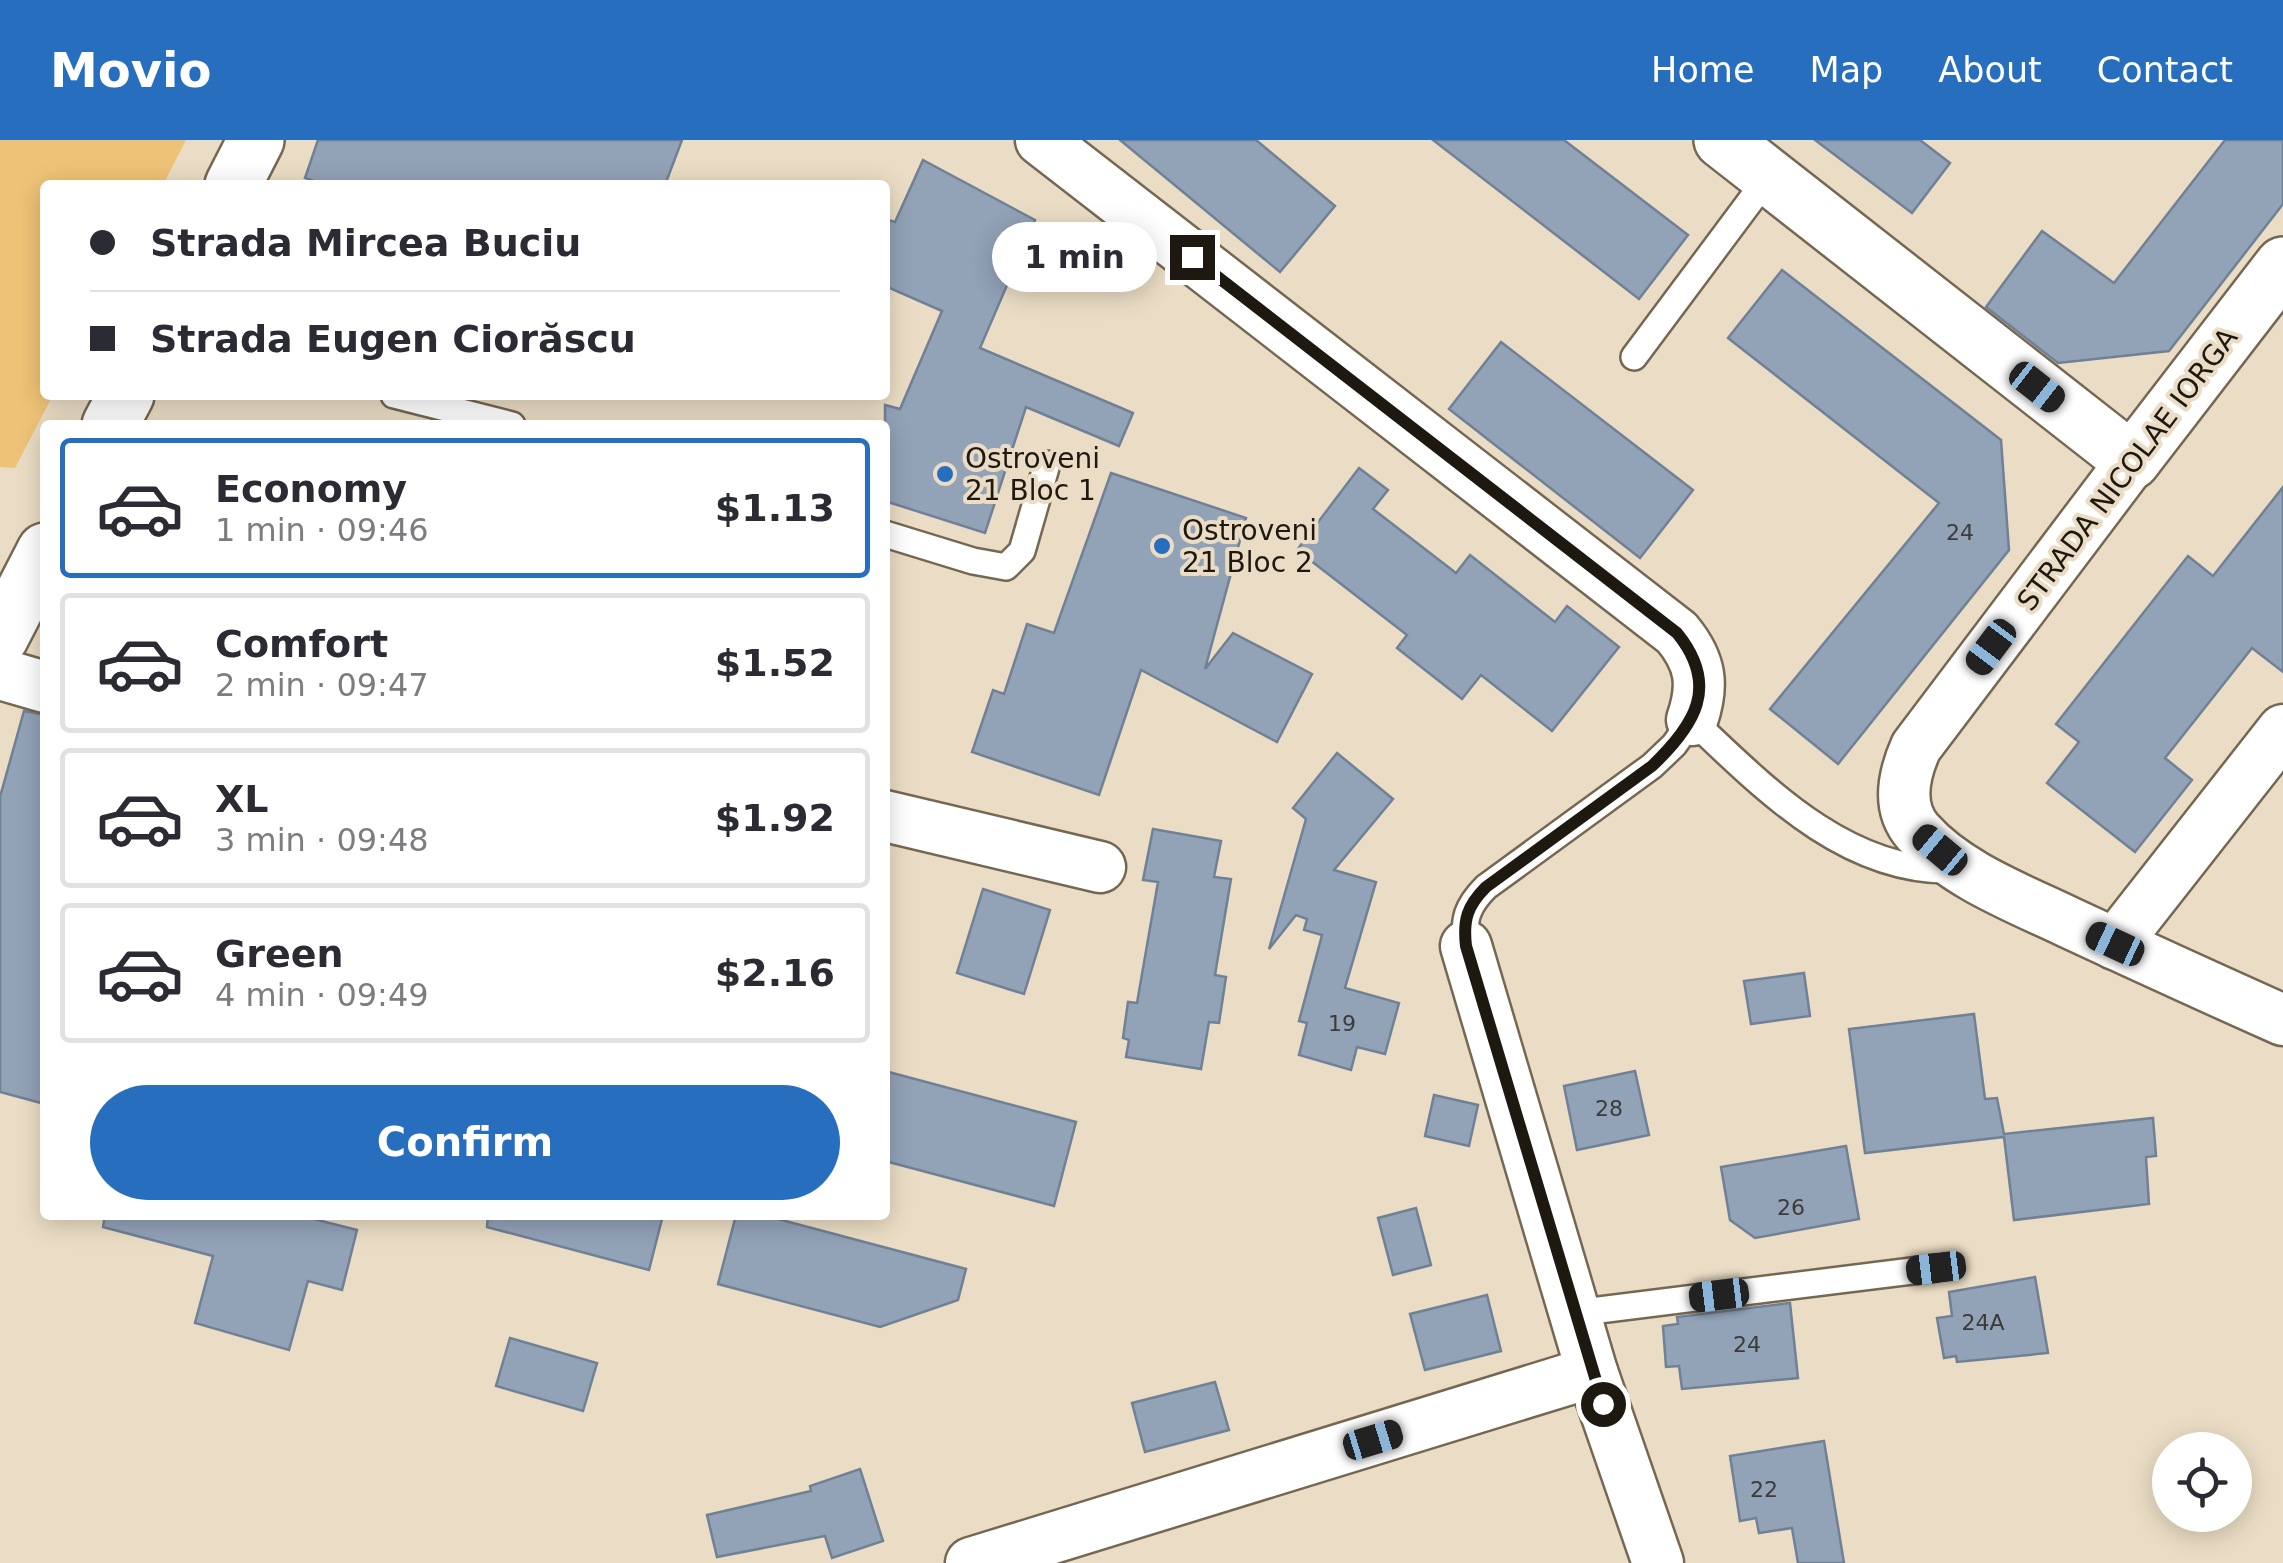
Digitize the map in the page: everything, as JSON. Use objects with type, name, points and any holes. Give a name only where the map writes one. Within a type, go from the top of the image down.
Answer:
[{"type":"street","points":[[1041,140],[1677,633],[1697,666],[1700,695],[1692,720]]},
{"type":"street","points":[[1722,140],[2132,462]]},
{"type":"street","name":"STRADA NICOLAE IORGA","points":[[1963,870],[1916,831],[1904,800],[1905,772],[1916,747],[2283,264]]},
{"type":"street","points":[[0,638],[40,561]]},
{"type":"street","points":[[0,674],[40,686]]},
{"type":"street","points":[[2115,944],[2283,730]]},
{"type":"street","points":[[890,817],[1100,867]]},
{"type":"street","points":[[1963,870],[2283,1020]]},
{"type":"street","points":[[1466,946],[1592,1372],[1658,1563]]},
{"type":"street","points":[[970,1563],[1592,1372]]},
{"type":"lane","points":[[1634,356],[1769,176]]},
{"type":"lane","points":[[414,400],[492,420]]},
{"type":"lane","points":[[890,536],[973,562],[1006,567],[1022,550],[1047,464]]},
{"type":"lane","points":[[1466,946],[1464,923],[1470,903],[1478,895],[1652,766],[1692,720],[1784,804],[1827,832],[1864,852],[1922,871],[1963,870]]},
{"type":"lane","points":[[1574,1312],[1936,1268]]},
{"type":"shaded area","points":[[0,140],[186,140],[166,180],[40,180],[40,400],[50,400],[15,468],[0,467]]},
{"type":"building","points":[[318,140],[682,140],[667,180],[305,178]]},
{"type":"building","points":[[1120,140],[1256,140],[1335,206],[1280,272]]},
{"type":"building","points":[[1433,140],[1564,140],[1688,235],[1639,299]]},
{"type":"building","points":[[1815,140],[1920,140],[1950,163],[1912,213]]},
{"type":"building","points":[[2225,140],[2283,140],[2283,204],[2169,351],[2058,363],[1986,307],[2042,231],[2114,283]]},
{"type":"building","points":[[923,160],[1035,220],[980,348],[1133,413],[1119,446],[1026,407],[985,533],[890,503],[890,420],[885,420],[885,405],[900,409],[942,311],[890,288],[890,220],[895,222]]},
{"type":"building","points":[[1782,270],[2001,440],[2009,550],[1838,764],[1770,709],[1939,503],[1728,338]]},
{"type":"building","points":[[1501,342],[1693,490],[1640,558],[1449,409]]},
{"type":"building","points":[[1359,468],[1388,490],[1373,509],[1456,573],[1470,555],[1555,622],[1567,606],[1619,647],[1552,731],[1481,675],[1462,699],[1397,648],[1407,635],[1297,550]]},
{"type":"building","points":[[1111,473],[1246,518],[1205,669],[1233,633],[1312,674],[1277,742],[1141,670],[1099,795],[972,752],[993,690],[1004,694],[1027,624],[1054,633]]},
{"type":"building","points":[[2283,487],[2283,672],[2252,648],[2165,758],[2192,780],[2135,852],[2047,783],[2079,742],[2056,724],[2188,556],[2213,576]]},
{"type":"building","points":[[24,711],[40,714],[40,1103],[0,1092],[0,797]]},
{"type":"building","points":[[1337,753],[1393,799],[1334,870],[1376,882],[1345,988],[1399,1003],[1385,1054],[1357,1047],[1351,1070],[1299,1055],[1307,1023],[1299,1021],[1322,935],[1304,930],[1307,919],[1296,915],[1269,949],[1306,819],[1293,808]]},
{"type":"building","points":[[1153,829],[1221,841],[1214,877],[1231,879],[1215,975],[1226,977],[1219,1023],[1209,1022],[1201,1069],[1126,1057],[1129,1040],[1123,1038],[1128,1002],[1137,1003],[1158,882],[1143,880]]},
{"type":"building","points":[[983,889],[1050,910],[1024,994],[957,973]]},
{"type":"building","points":[[1804,973],[1810,1016],[1751,1024],[1744,981]]},
{"type":"building","points":[[1974,1014],[1985,1099],[1997,1098],[2004,1134],[2153,1118],[2156,1156],[2146,1157],[2149,1204],[2014,1220],[2004,1137],[1865,1153],[1849,1029]]},
{"type":"building","points":[[1635,1071],[1649,1135],[1577,1150],[1564,1086]]},
{"type":"building","points":[[890,1072],[1076,1122],[1054,1206],[890,1162]]},
{"type":"building","points":[[1434,1095],[1478,1105],[1469,1146],[1425,1136]]},
{"type":"building","points":[[1846,1146],[1859,1219],[1755,1238],[1730,1220],[1721,1167]]},
{"type":"building","points":[[1416,1208],[1431,1265],[1393,1275],[1378,1218]]},
{"type":"building","points":[[104,1220],[318,1220],[357,1230],[342,1290],[308,1281],[289,1350],[195,1323],[213,1256],[103,1227]]},
{"type":"building","points":[[488,1220],[662,1220],[649,1270],[487,1227]]},
{"type":"building","points":[[735,1220],[782,1220],[966,1269],[958,1300],[880,1327],[718,1284]]},
{"type":"building","points":[[2035,1277],[2048,1353],[1957,1362],[1956,1356],[1944,1358],[1937,1318],[1952,1316],[1949,1292]]},
{"type":"building","points":[[1487,1295],[1501,1351],[1425,1370],[1410,1314]]},
{"type":"building","points":[[1790,1303],[1798,1378],[1682,1389],[1679,1366],[1666,1367],[1663,1326],[1678,1324],[1677,1317]]},
{"type":"building","points":[[510,1338],[597,1363],[583,1411],[496,1386]]},
{"type":"building","points":[[1215,1382],[1229,1430],[1145,1452],[1132,1403]]},
{"type":"building","points":[[1824,1441],[1844,1563],[1798,1563],[1792,1528],[1759,1533],[1756,1518],[1740,1521],[1730,1456]]},
{"type":"building","points":[[860,1469],[883,1541],[832,1558],[825,1536],[717,1557],[707,1515],[811,1491],[810,1486]]},
{"type":"place","name":"Ostroveni 21 Bloc 1","points":[[945,474]]},
{"type":"place","name":"Ostroveni 21 Bloc 2","points":[[1162,546]]},
{"type":"route","points":[[1192,257],[1677,633],[1697,666],[1700,695],[1692,720],[1674,745],[1652,766],[1486,887],[1470,903],[1464,923],[1466,946],[1603,1404]]}]
